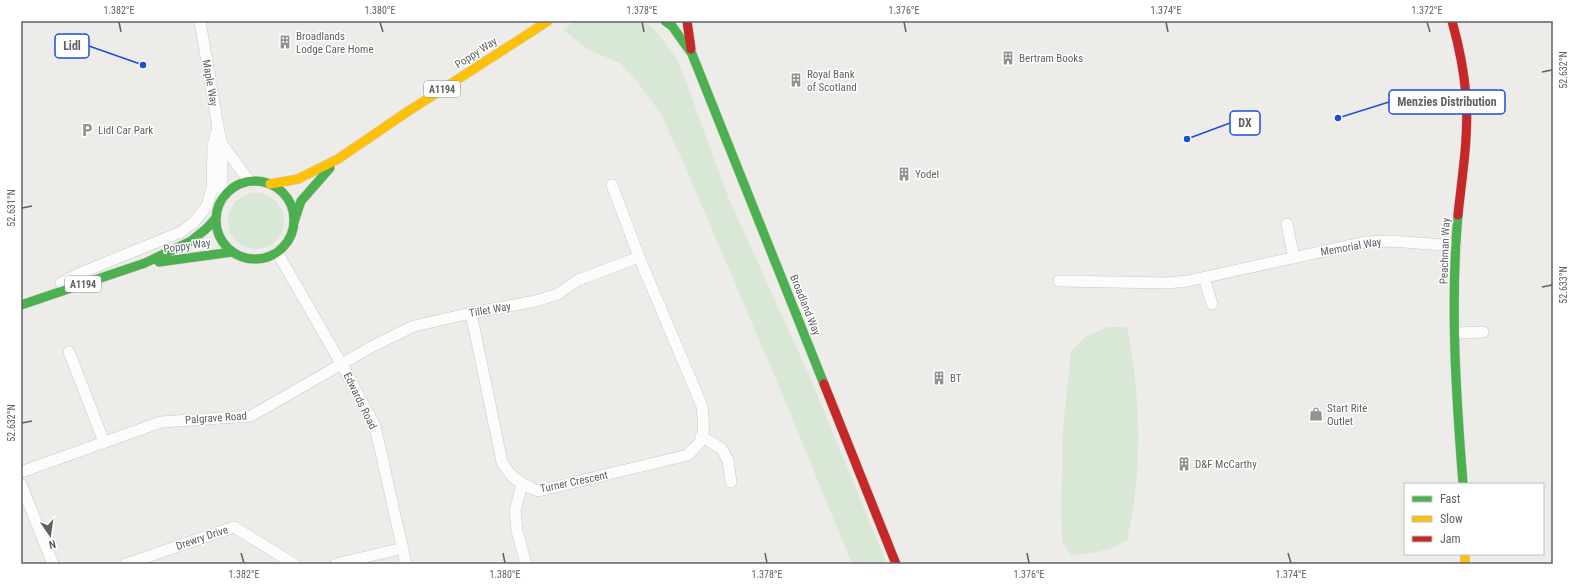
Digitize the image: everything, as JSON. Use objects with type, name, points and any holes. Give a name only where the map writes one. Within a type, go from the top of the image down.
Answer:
[{"type":"main road","name":"Poppy Way","points":[[270,184],[298,179],[338,159],[404,114],[548,21]]},
{"type":"main road","name":"Broadland Way","points":[[665,21],[672,26],[692,54]]},
{"type":"main road","name":"Broadland Way","points":[[687,21],[692,54],[896,564]]},
{"type":"main road","name":"Peachman Way","points":[[1452,21],[1464,77],[1466,108],[1456,246],[1455,334],[1458,414],[1463,483]]},
{"type":"main road","name":"Poppy Way","points":[[294,222],[301,201],[338,159]]},
{"type":"main road","points":[[250,182],[270,184],[280,191],[288,200],[292,210],[294,222],[291,234],[286,244],[277,252],[266,257],[255,259],[243,257],[232,252],[223,243],[217,231],[216,218],[222,199],[230,190],[239,184],[250,182]]},
{"type":"main road","name":"Poppy Way","points":[[21,304],[145,263],[191,241],[206,229],[216,218]]},
{"type":"main road","name":"Poppy Way","points":[[145,263],[166,262],[232,252]]},
{"type":"street","name":"Maple Way","points":[[200,21],[222,144],[222,199]]},
{"type":"street","points":[[21,304],[78,274],[181,232],[194,222],[207,206],[212,188],[213,146],[218,127]]},
{"type":"street","name":"Maple Way","points":[[222,144],[250,182]]},
{"type":"street","name":"Turner Crescent","points":[[471,313],[502,462],[511,476],[522,484],[538,491],[688,455],[699,443],[704,428],[702,406],[639,257],[612,185]]},
{"type":"street","points":[[1287,224],[1294,258]]},
{"type":"street","name":"Memorial Way","points":[[1059,281],[1166,282],[1204,278],[1365,242],[1391,240],[1456,246]]},
{"type":"street","name":"Edwards Road","points":[[277,252],[375,426],[406,564]]},
{"type":"street","name":"Tillet Way","points":[[342,365],[373,346],[414,326],[471,313],[536,301],[558,294],[578,280],[639,257]]},
{"type":"street","points":[[1204,278],[1212,304]]},
{"type":"street","points":[[1455,334],[1484,332]]},
{"type":"street","points":[[69,352],[104,442]]},
{"type":"street","name":"Palgrave Road","points":[[21,472],[161,422],[251,416],[342,365]]},
{"type":"street","points":[[701,436],[722,449],[728,461],[731,482]]},
{"type":"street","points":[[21,484],[53,564]]},
{"type":"street","points":[[522,484],[514,511],[517,531],[526,564]]},
{"type":"street","name":"Drewry Drive","points":[[126,564],[150,560],[234,527],[294,564]]},
{"type":"street","points":[[336,564],[403,548]]},
{"type":"green space","points":[[623,20],[647,24],[660,36],[679,63],[729,199],[812,382],[887,564],[852,564],[789,410],[687,171],[661,114],[637,81],[620,63],[589,50],[563,30],[575,21]]},
{"type":"green space","points":[[250,193],[262,193],[272,197],[280,205],[284,215],[284,227],[280,237],[272,245],[262,249],[250,249],[240,245],[232,237],[228,227],[228,215],[232,205],[240,197]]},
{"type":"green space","points":[[1108,327],[1127,327],[1132,353],[1137,406],[1138,461],[1132,514],[1127,540],[1113,547],[1100,551],[1071,555],[1062,541],[1061,510],[1063,428],[1071,352],[1085,337]]},
{"type":"traffic: fast","points":[[665,21],[672,26],[692,54],[824,384]]},
{"type":"traffic: fast","points":[[294,222],[301,201],[330,168]]},
{"type":"traffic: fast","points":[[255,181],[270,184],[277,188],[287,198],[291,205],[294,220],[291,235],[287,242],[277,252],[270,256],[255,259],[240,256],[233,252],[223,242],[219,235],[216,220],[219,205],[223,198],[233,188],[240,184],[255,181]]},
{"type":"traffic: fast","points":[[1458,215],[1454,282],[1454,316],[1456,383],[1463,483]]},
{"type":"traffic: fast","points":[[21,305],[145,263],[191,241],[206,229],[216,218]]},
{"type":"traffic: fast","points":[[159,262],[232,252]]},
{"type":"traffic: slow","points":[[270,184],[298,179],[338,159],[404,114],[548,21]]},
{"type":"traffic: slow","points":[[1465,555],[1465,564]]},
{"type":"traffic: jam","points":[[687,21],[691,49]]},
{"type":"traffic: jam","points":[[1452,21],[1463,67],[1467,111],[1465,156],[1458,215]]},
{"type":"traffic: jam","points":[[824,384],[896,564]]},
{"type":"place","name":"Broadlands Lodge Care Home","points":[[285,42]]},
{"type":"place","name":"Bertram Books","points":[[1008,58]]},
{"type":"place","name":"Lidl","points":[[143,65]]},
{"type":"place","name":"Royal Bank of Scotland","points":[[796,80]]},
{"type":"place","name":"Menzies Distribution","points":[[1338,118]]},
{"type":"place","name":"Lidl Car Park","points":[[87,130]]},
{"type":"place","name":"DX","points":[[1187,139]]},
{"type":"place","name":"Yodel","points":[[904,174]]},
{"type":"place","name":"BT","points":[[939,378]]},
{"type":"place","name":"Start Rite Outlet","points":[[1316,414]]},
{"type":"place","name":"D&F McCarthy","points":[[1184,464]]}]
